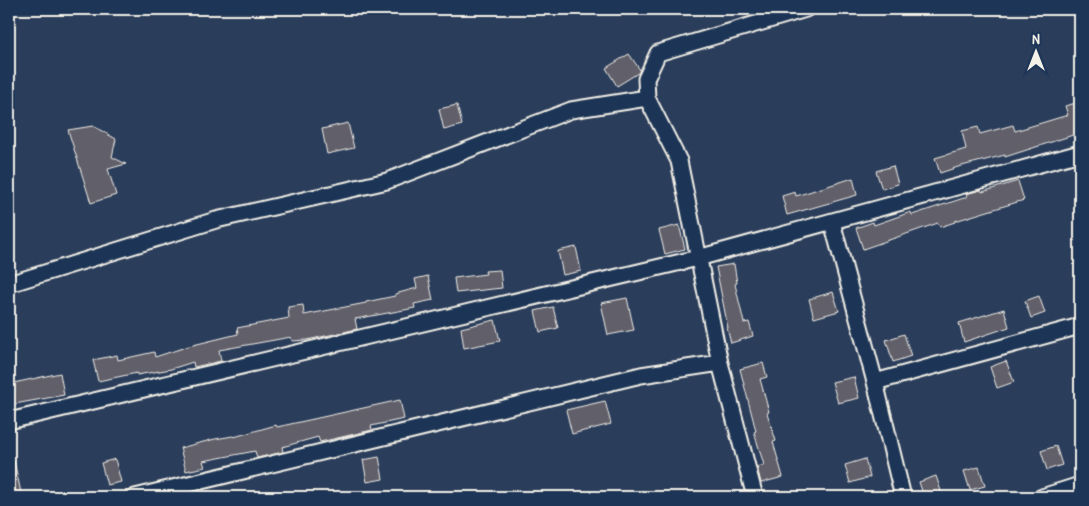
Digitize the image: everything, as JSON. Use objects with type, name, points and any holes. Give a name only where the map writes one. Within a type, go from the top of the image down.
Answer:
[{"type":"street","points":[[755,497],[720,363],[679,161],[646,98],[646,79],[658,53],[806,9]]},
{"type":"street","points":[[9,284],[216,220],[387,181],[571,110],[646,98]]},
{"type":"street","points":[[9,421],[698,258],[1080,153]]},
{"type":"street","points":[[832,222],[876,382],[903,497]]},
{"type":"street","points":[[876,382],[1080,326]]},
{"type":"street","points":[[135,497],[641,375],[720,363]]},
{"type":"street","points":[[1042,497],[1080,485]]},
{"type":"building","points":[[629,54],[640,70],[617,86],[606,68]]},
{"type":"building","points":[[1080,102],[1080,144],[1076,144],[1073,135],[1005,157],[1005,155],[940,173],[935,158],[966,149],[962,131],[978,127],[980,134],[1013,125],[1015,131],[1068,115],[1065,106]]},
{"type":"building","points":[[457,105],[462,125],[444,130],[439,109]]},
{"type":"building","points":[[348,123],[354,148],[327,154],[322,129]]},
{"type":"building","points":[[93,126],[116,139],[112,157],[126,164],[108,169],[116,195],[91,203],[68,130]]},
{"type":"building","points":[[893,166],[898,184],[882,189],[876,171]]},
{"type":"building","points":[[853,178],[857,195],[787,215],[782,196],[795,192],[796,196]]},
{"type":"building","points":[[1018,181],[1024,200],[940,227],[938,223],[863,249],[856,228],[873,222],[874,225],[911,212],[912,215],[967,197],[966,194],[981,190],[982,192]]},
{"type":"building","points":[[679,225],[685,249],[665,254],[659,230]]},
{"type":"building","points":[[576,247],[581,271],[563,275],[558,251]]},
{"type":"building","points":[[734,264],[737,283],[735,284],[744,323],[749,322],[753,336],[731,343],[716,267]]},
{"type":"building","points":[[500,270],[502,288],[456,293],[454,278],[486,274],[485,271]]},
{"type":"building","points":[[428,276],[433,300],[414,304],[415,308],[355,319],[357,329],[307,340],[292,341],[291,337],[219,350],[221,361],[194,367],[193,362],[171,369],[137,375],[137,373],[98,381],[93,360],[117,355],[118,360],[154,352],[155,357],[189,346],[238,334],[237,328],[289,318],[288,307],[303,305],[304,315],[366,303],[417,288],[415,279]]},
{"type":"building","points":[[833,292],[839,311],[814,318],[809,299]]},
{"type":"building","points":[[1039,296],[1045,313],[1031,318],[1025,301]]},
{"type":"building","points":[[627,298],[634,330],[608,335],[601,303]]},
{"type":"building","points":[[553,307],[558,328],[540,332],[535,311]]},
{"type":"building","points":[[1004,309],[1009,327],[964,342],[959,323]]},
{"type":"building","points":[[495,320],[500,341],[464,348],[461,328]]},
{"type":"building","points":[[904,334],[911,356],[893,362],[886,340]]},
{"type":"building","points":[[1006,361],[1014,382],[997,388],[990,367]]},
{"type":"building","points":[[763,363],[767,377],[760,379],[769,412],[767,413],[776,441],[773,442],[783,477],[761,483],[757,467],[764,465],[754,432],[756,431],[740,369]]},
{"type":"building","points":[[60,373],[64,395],[9,405],[9,384]]},
{"type":"building","points":[[854,377],[859,398],[838,403],[832,382]]},
{"type":"building","points":[[400,400],[404,419],[371,426],[372,430],[320,442],[318,437],[282,447],[283,452],[257,458],[255,451],[203,461],[205,467],[186,471],[180,448],[215,439],[234,437],[276,425],[277,427]]},
{"type":"building","points":[[605,401],[611,424],[572,434],[566,410]]},
{"type":"building","points":[[1056,446],[1062,465],[1047,470],[1041,451]]},
{"type":"building","points":[[379,457],[383,479],[367,482],[363,460]]},
{"type":"building","points":[[115,459],[121,482],[107,485],[101,463]]},
{"type":"building","points":[[865,459],[870,477],[850,483],[845,465]]},
{"type":"building","points":[[14,461],[22,497],[9,497],[9,462]]},
{"type":"building","points":[[979,467],[985,486],[970,490],[964,471]]},
{"type":"building","points":[[936,476],[943,497],[924,497],[919,482]]}]
